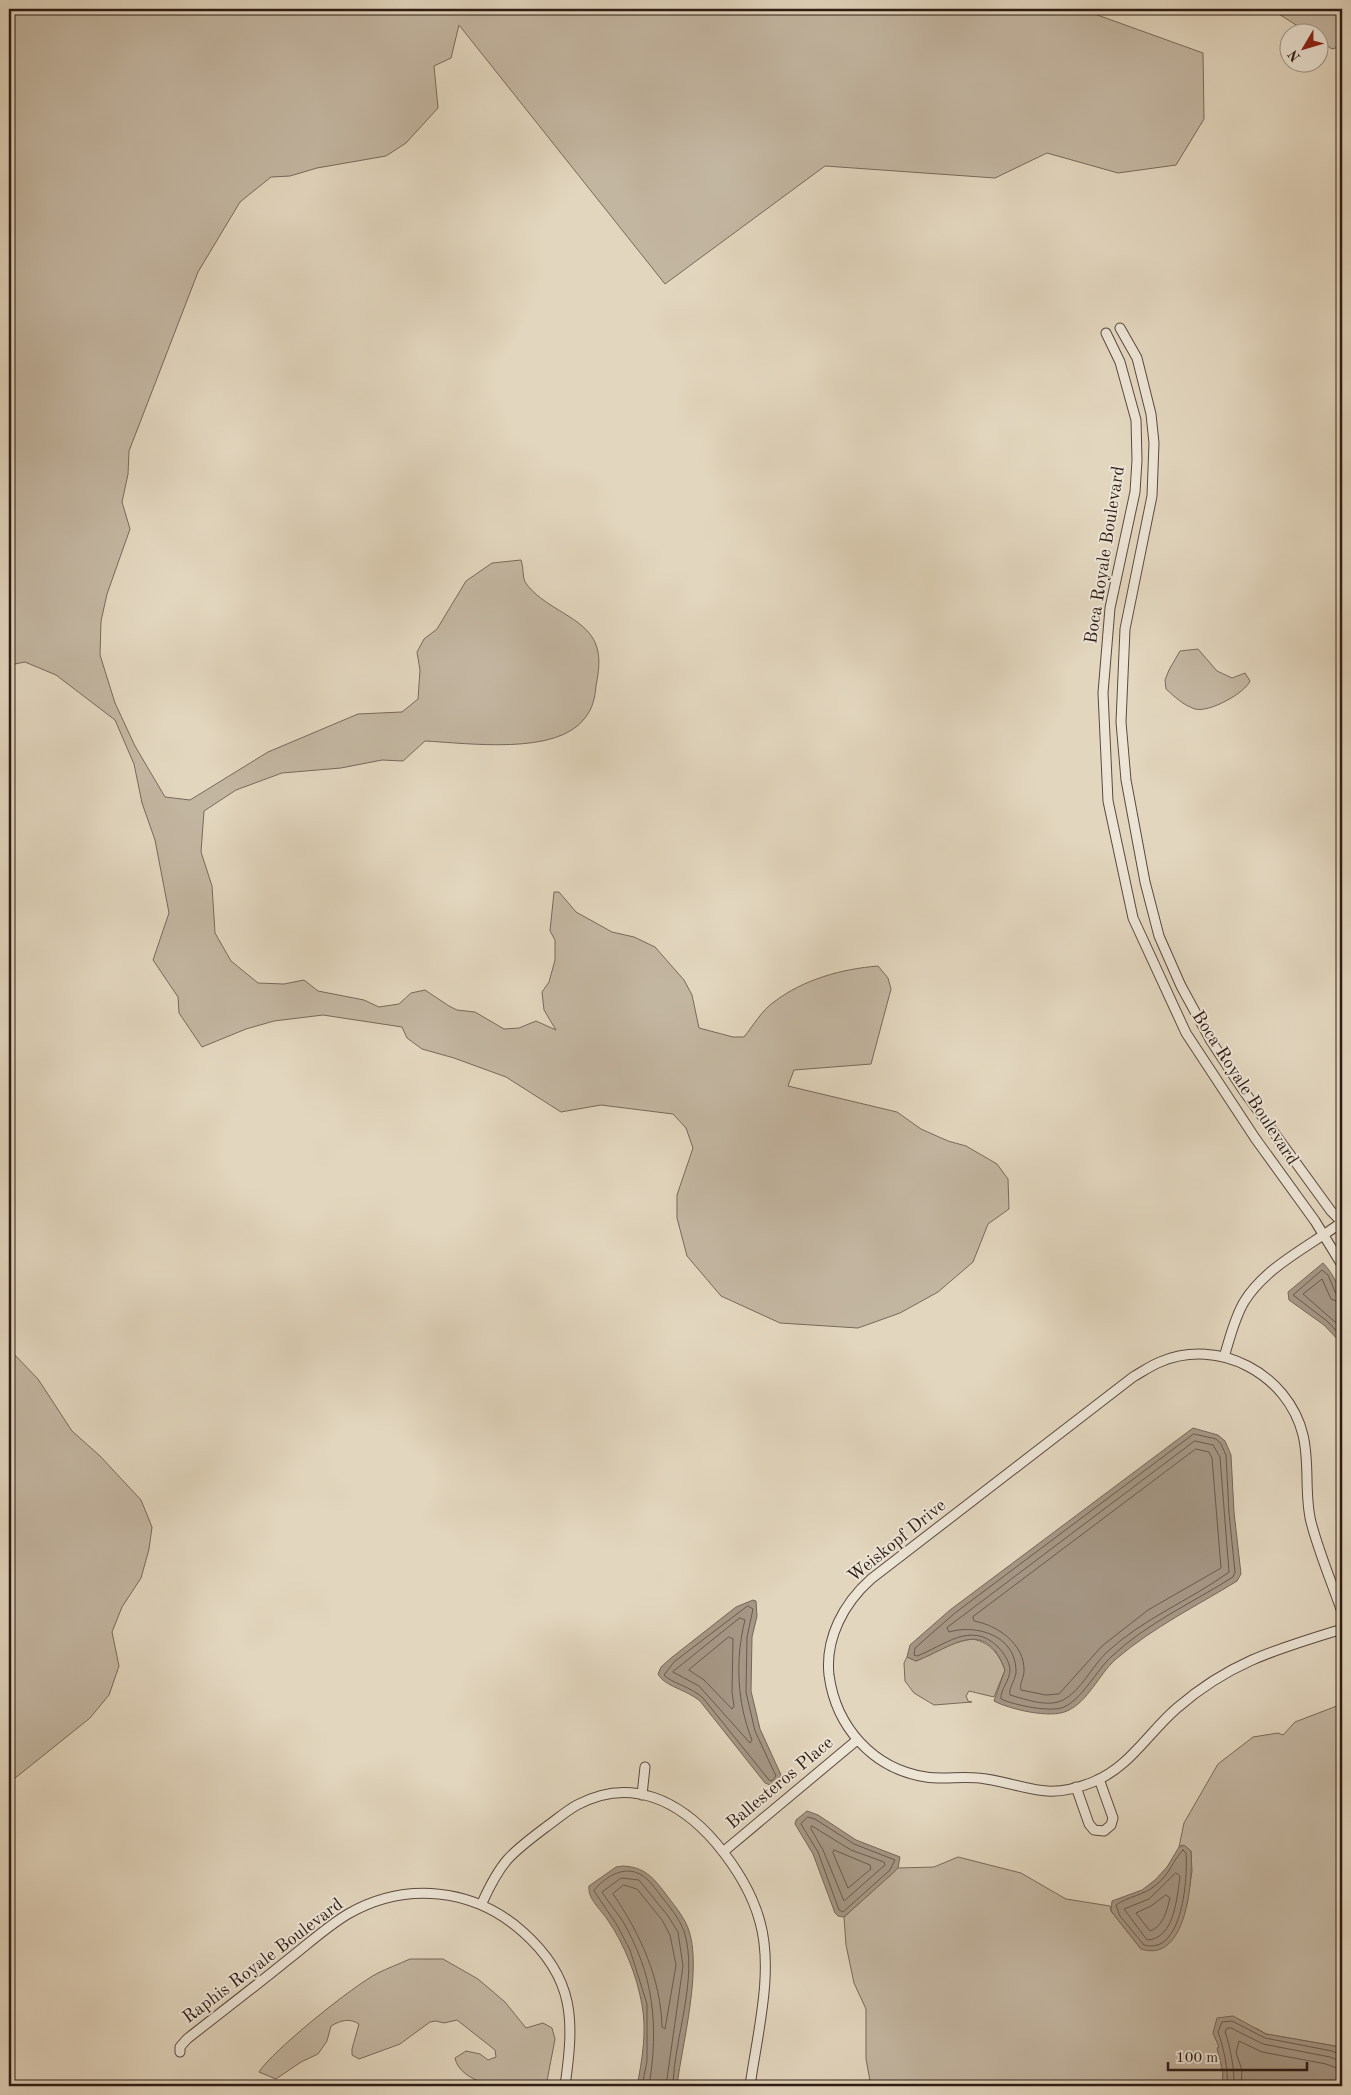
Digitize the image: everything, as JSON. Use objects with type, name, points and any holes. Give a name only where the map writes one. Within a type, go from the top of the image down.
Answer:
[{"type":"street","name":"Boca Royale Boulevard","points":[[1120,328],[1137,358],[1151,414],[1154,443],[1152,496],[1125,629],[1121,722],[1126,780],[1145,882],[1159,936],[1181,986],[1210,1041],[1243,1090],[1331,1211],[1342,1222]]},
{"type":"street","name":"Boca Royale Boulevard","points":[[1106,333],[1120,362],[1136,420],[1137,460],[1135,492],[1110,608],[1103,694],[1108,801],[1133,918],[1186,1033],[1342,1265]]},
{"type":"street","points":[[1224,1357],[1235,1320],[1251,1292],[1270,1274],[1342,1222]]},
{"type":"street","name":"Weiskopf Drive","points":[[1342,1612],[1311,1522],[1306,1489],[1306,1453],[1299,1421],[1282,1394],[1270,1380],[1258,1371],[1224,1357],[1189,1355],[1160,1362],[1147,1368],[861,1588],[851,1599],[832,1638],[829,1668],[834,1699],[857,1740],[866,1749],[894,1768],[926,1777],[984,1778],[1034,1791],[1049,1792],[1076,1788],[1099,1779],[1120,1766],[1133,1755],[1176,1709],[1232,1669],[1269,1651],[1342,1629]]},
{"type":"street","name":"Ballesteros Place","points":[[723,1852],[857,1740]]},
{"type":"street","points":[[642,1795],[645,1767]]},
{"type":"street","points":[[1076,1788],[1089,1824],[1094,1830],[1104,1831],[1114,1818],[1099,1779]]},
{"type":"street","points":[[482,1903],[505,1860],[568,1811],[599,1796],[642,1795],[666,1801],[685,1812],[704,1828],[740,1874],[752,1898],[765,1947],[765,1976],[750,2086]]},
{"type":"street","name":"Raphis Royale Boulevard","points":[[180,2052],[180,2047],[187,2039],[336,1923],[364,1906],[392,1896],[414,1893],[460,1896],[482,1903],[515,1925],[534,1941],[558,1975],[565,1994],[570,2018],[570,2056],[565,2086]]},
{"type":"shaded area","points":[[9,9],[1091,9],[1089,12],[1203,53],[1204,119],[1176,165],[1118,173],[1047,153],[995,178],[825,166],[665,284],[459,25],[451,58],[434,66],[438,108],[406,143],[386,156],[317,168],[290,176],[271,177],[240,202],[198,272],[129,451],[128,474],[122,502],[130,529],[107,594],[101,621],[100,655],[115,703],[135,746],[165,797],[190,800],[268,752],[358,714],[402,712],[418,699],[420,670],[417,652],[424,639],[437,629],[466,581],[492,563],[521,560],[524,580],[532,591],[586,629],[597,649],[599,661],[598,674],[590,710],[585,718],[572,730],[554,738],[533,743],[487,745],[425,741],[403,761],[382,760],[341,768],[282,773],[236,790],[204,811],[201,852],[212,886],[215,933],[231,961],[258,983],[284,984],[304,980],[318,991],[364,1000],[379,1007],[399,1004],[411,993],[425,990],[457,1010],[475,1012],[504,1029],[519,1028],[536,1021],[556,1030],[544,1010],[542,992],[549,982],[555,960],[555,940],[550,931],[554,892],[559,892],[576,912],[612,932],[634,937],[655,947],[684,980],[692,995],[699,1028],[733,1037],[744,1037],[770,1005],[798,987],[837,973],[878,966],[888,978],[891,989],[871,1064],[794,1070],[788,1086],[897,1112],[921,1129],[948,1141],[966,1146],[997,1164],[1008,1179],[1009,1209],[988,1224],[973,1262],[938,1292],[900,1313],[858,1328],[780,1323],[721,1296],[687,1256],[677,1218],[677,1195],[693,1148],[686,1128],[673,1114],[601,1105],[561,1112],[506,1077],[454,1058],[422,1049],[407,1038],[402,1027],[323,1015],[274,1021],[246,1029],[202,1047],[179,1013],[178,997],[153,960],[169,913],[155,840],[142,803],[134,764],[115,720],[56,675],[25,662],[9,665]]},
{"type":"shaded area","points":[[1271,9],[1342,9],[1342,46],[1332,49],[1328,46],[1328,22],[1291,22]]},
{"type":"shaded area","points":[[1198,649],[1217,671],[1232,678],[1245,673],[1250,681],[1247,686],[1226,701],[1209,708],[1195,709],[1179,700],[1166,689],[1165,680],[1180,651]]},
{"type":"shaded area","points":[[9,1349],[38,1379],[72,1431],[100,1456],[141,1500],[152,1527],[149,1549],[141,1578],[122,1607],[112,1632],[119,1666],[109,1695],[90,1718],[9,1783]]},
{"type":"shaded area","points":[[973,1639],[985,1643],[994,1650],[1005,1670],[994,1697],[969,1691],[966,1696],[968,1701],[972,1702],[934,1705],[914,1693],[905,1681],[904,1663],[907,1657],[916,1661],[951,1645]]},
{"type":"shaded area","points":[[1342,1704],[1342,2042],[1339,2049],[1335,2046],[1266,2034],[1256,2028],[1219,2047],[1223,2073],[1222,2086],[871,2086],[866,2059],[866,2009],[854,1983],[846,1945],[844,1917],[898,1868],[934,1867],[958,1857],[1021,1873],[1066,1899],[1110,1906],[1111,1911],[1141,1949],[1187,1904],[1192,1871],[1191,1851],[1182,1845],[1179,1847],[1184,1823],[1218,1764],[1253,1737],[1278,1733],[1283,1735],[1295,1722]]},
{"type":"shaded area","points":[[410,1959],[443,1959],[478,1979],[505,2002],[526,2028],[543,2023],[552,2028],[555,2039],[546,2086],[479,2086],[482,2082],[473,2079],[465,2073],[455,2058],[466,2051],[480,2054],[488,2060],[496,2057],[495,2050],[457,2020],[444,2023],[430,2022],[400,2044],[359,2059],[352,2055],[352,2049],[359,2024],[349,2020],[338,2022],[331,2026],[327,2041],[318,2054],[301,2062],[276,2079],[259,2072],[280,2049],[314,2019],[351,1991],[378,1973]]},
{"type":"water","points":[[1323,1263],[1336,1281],[1339,1291],[1342,1311],[1342,1344],[1324,1325],[1289,1300],[1288,1292]]},
{"type":"water","points":[[1193,1428],[1218,1435],[1225,1441],[1231,1455],[1234,1512],[1241,1574],[1237,1581],[1160,1627],[1131,1647],[1110,1665],[1081,1701],[1067,1711],[1060,1713],[1030,1712],[994,1701],[1005,1670],[997,1653],[988,1644],[977,1640],[966,1640],[916,1661],[907,1657],[910,1645],[950,1610]]},
{"type":"water","points":[[753,1600],[756,1601],[757,1616],[752,1637],[751,1691],[760,1729],[782,1777],[780,1783],[773,1786],[765,1783],[700,1701],[665,1682],[658,1674],[661,1667],[671,1658],[736,1607]]},
{"type":"water","points":[[807,1811],[818,1815],[856,1840],[900,1857],[898,1868],[844,1917],[838,1916],[835,1913],[813,1854],[795,1824],[796,1820]]},
{"type":"water","points":[[1184,1845],[1191,1851],[1190,1880],[1184,1916],[1178,1932],[1168,1944],[1156,1950],[1141,1949],[1111,1911],[1112,1901],[1142,1890],[1155,1880],[1167,1867],[1179,1847]]},
{"type":"water","points":[[616,1867],[637,1868],[656,1882],[683,1919],[688,1928],[692,1944],[693,1963],[690,2006],[677,2086],[637,2086],[644,2035],[640,1994],[624,1949],[613,1928],[590,1895],[589,1886]]},
{"type":"water","points":[[1233,2016],[1266,2034],[1335,2046],[1342,2052],[1342,2086],[1222,2086],[1223,2073],[1217,2048],[1219,2047],[1213,2033],[1217,2018]]}]
